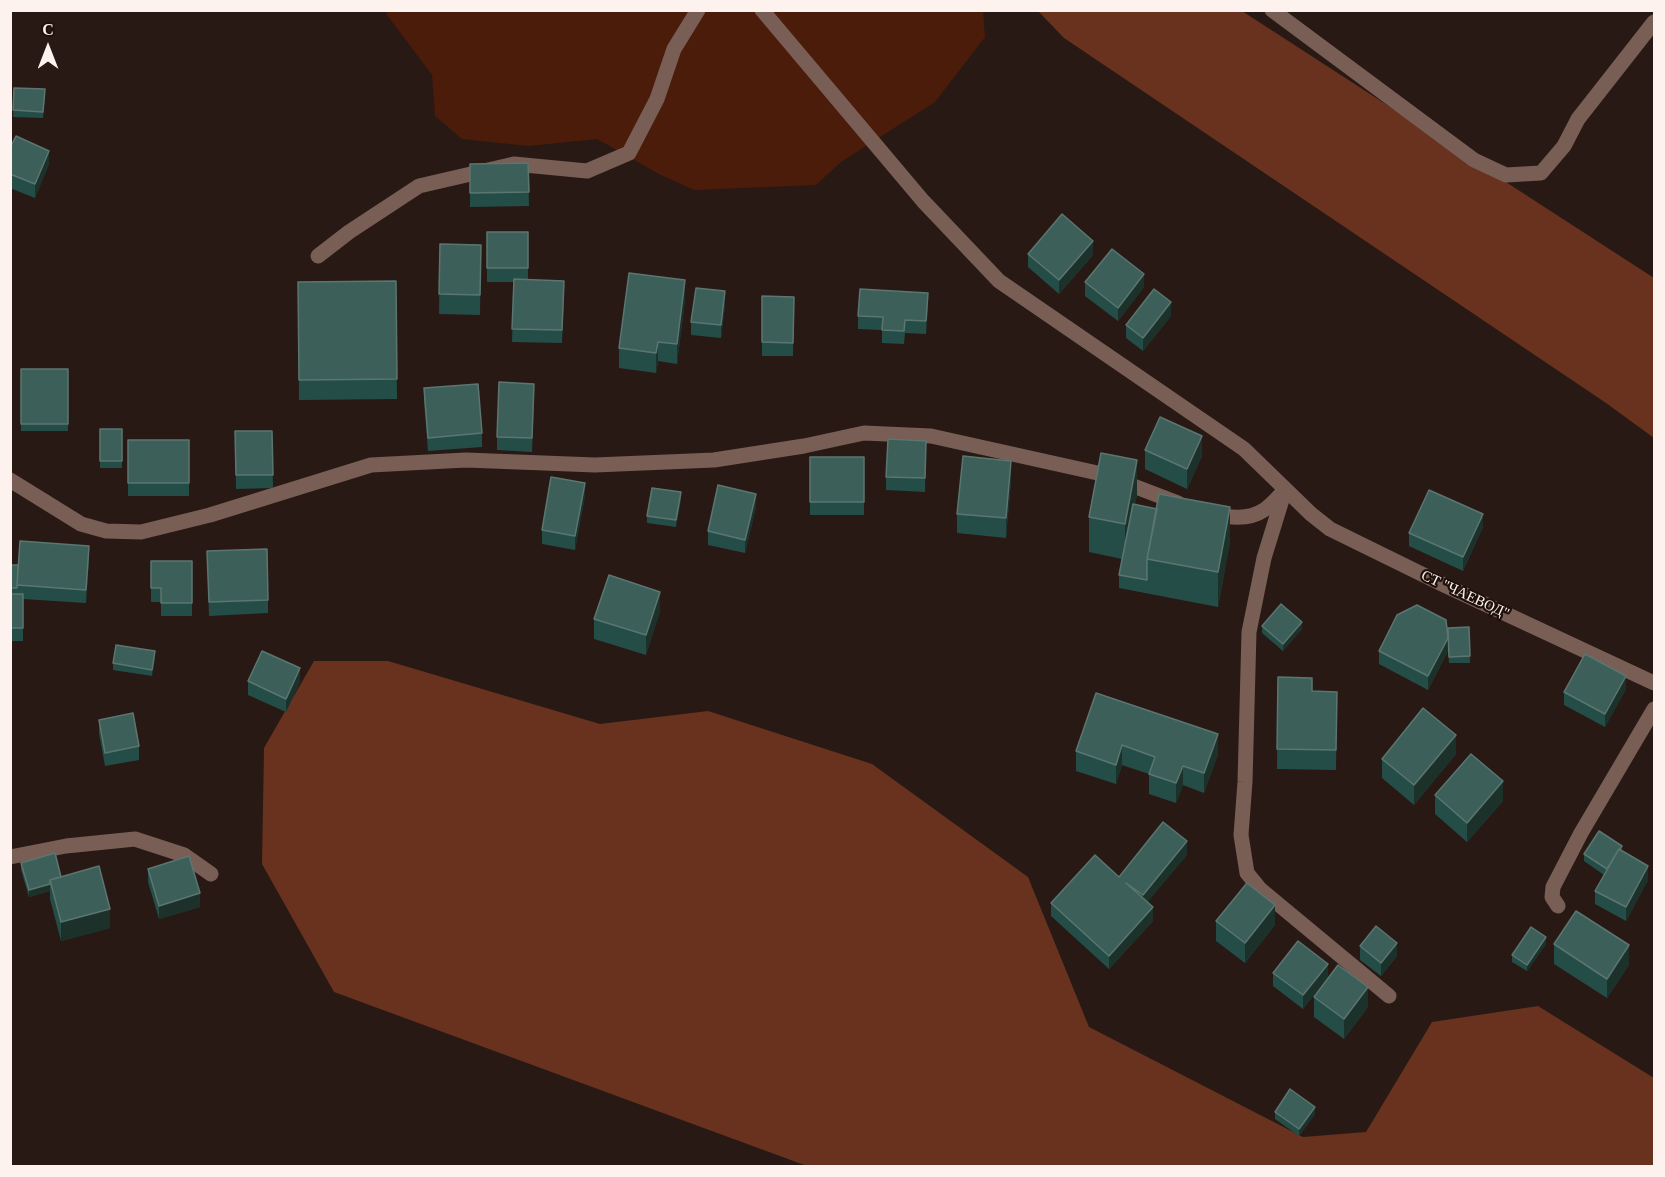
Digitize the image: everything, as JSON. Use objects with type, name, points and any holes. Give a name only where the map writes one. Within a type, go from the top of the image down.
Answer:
[{"type":"street","points":[[318,256],[349,232],[419,186],[514,164],[587,171],[629,153],[657,99],[674,49],[698,10]]},
{"type":"street","name":"СТ \"ЧАЕВОД\"","points":[[762,10],[923,201],[999,281],[1244,449],[1285,490],[1330,529],[1654,683]]},
{"type":"street","points":[[1272,10],[1474,160],[1506,174],[1541,173],[1564,146],[1578,119],[1654,22]]},
{"type":"street","points":[[10,480],[81,524],[106,531],[141,532],[210,515],[371,465],[466,460],[596,465],[714,460],[804,446],[864,433],[931,436],[1102,474],[1194,508],[1221,515],[1244,517],[1264,510],[1285,490]]},
{"type":"street","points":[[1285,490],[1264,558],[1249,632],[1245,782],[1241,835],[1243,854],[1247,873],[1260,889],[1389,996]]},
{"type":"street","points":[[1558,906],[1552,897],[1553,887],[1581,833],[1654,709]]},
{"type":"street","points":[[10,857],[66,846],[135,839],[184,855],[211,874]]},
{"type":"shaded area","points":[[983,10],[985,37],[935,102],[841,162],[816,185],[694,190],[659,174],[597,139],[529,146],[462,139],[435,116],[432,75],[386,11]]},
{"type":"shaded area","points":[[1038,11],[1242,11],[1654,278],[1654,438],[1606,403],[1064,38]]},
{"type":"shaded area","points":[[314,661],[388,661],[600,724],[708,711],[872,764],[1028,877],[1089,1027],[1303,1137],[1366,1132],[1432,1022],[1538,1006],[1654,1078],[1654,1166],[807,1166],[334,992],[262,864],[264,748]]},
{"type":"building","points":[[14,88],[45,89],[43,112],[13,110]]},
{"type":"building","points":[[16,136],[49,151],[35,184],[10,174],[10,148]]},
{"type":"building","points":[[528,163],[529,192],[470,193],[470,164]]},
{"type":"building","points":[[1062,214],[1093,241],[1059,280],[1028,254]]},
{"type":"building","points":[[487,232],[528,232],[528,268],[487,268]]},
{"type":"building","points":[[440,244],[481,245],[480,295],[439,294]]},
{"type":"building","points":[[1112,249],[1144,274],[1118,308],[1085,282]]},
{"type":"building","points":[[629,273],[685,280],[677,344],[658,342],[656,353],[619,348]]},
{"type":"building","points":[[514,279],[564,281],[562,330],[512,329]]},
{"type":"building","points":[[396,281],[397,379],[299,380],[298,282]]},
{"type":"building","points":[[696,288],[725,291],[721,325],[691,322]]},
{"type":"building","points":[[860,289],[928,293],[926,321],[905,320],[904,331],[882,330],[883,317],[858,316]]},
{"type":"building","points":[[1154,289],[1171,302],[1143,338],[1126,325]]},
{"type":"building","points":[[762,296],[794,297],[793,343],[762,342]]},
{"type":"building","points":[[21,369],[68,369],[68,424],[21,424]]},
{"type":"building","points":[[499,382],[534,384],[532,438],[497,437]]},
{"type":"building","points":[[478,384],[482,433],[428,438],[424,388]]},
{"type":"building","points":[[1160,417],[1202,436],[1187,469],[1145,450]]},
{"type":"building","points":[[100,429],[122,429],[122,461],[100,461]]},
{"type":"building","points":[[235,431],[272,431],[273,475],[236,475]]},
{"type":"building","points":[[888,439],[926,441],[925,478],[886,477]]},
{"type":"building","points":[[128,440],[189,440],[189,483],[128,483]]},
{"type":"building","points":[[1101,453],[1137,460],[1125,524],[1089,517]]},
{"type":"building","points":[[963,456],[1011,461],[1006,518],[957,514]]},
{"type":"building","points":[[810,457],[864,457],[864,502],[810,502]]},
{"type":"building","points":[[551,477],[585,483],[575,536],[542,530]]},
{"type":"building","points":[[718,485],[756,494],[745,540],[708,531]]},
{"type":"building","points":[[652,488],[681,492],[676,520],[647,516]]},
{"type":"building","points":[[1429,490],[1483,514],[1463,557],[1409,533]]},
{"type":"building","points":[[1159,494],[1230,507],[1218,572],[1147,559]]},
{"type":"building","points":[[1133,504],[1157,509],[1147,559],[1147,580],[1119,575]]},
{"type":"building","points":[[20,541],[89,546],[86,590],[17,585]]},
{"type":"building","points":[[267,549],[268,600],[209,602],[207,551]]},
{"type":"building","points":[[151,561],[192,561],[192,603],[161,603],[161,588],[151,588]]},
{"type":"building","points":[[10,565],[18,565],[17,588],[10,588]]},
{"type":"building","points":[[609,575],[660,592],[646,635],[594,619]]},
{"type":"building","points":[[10,594],[23,594],[23,628],[10,628]]},
{"type":"building","points":[[1281,604],[1302,622],[1283,644],[1262,626]]},
{"type":"building","points":[[1417,605],[1446,620],[1448,638],[1428,676],[1379,651],[1397,615]]},
{"type":"building","points":[[1469,627],[1470,656],[1449,657],[1448,628]]},
{"type":"building","points":[[116,645],[155,651],[152,670],[113,663]]},
{"type":"building","points":[[262,651],[300,668],[286,699],[248,681]]},
{"type":"building","points":[[1585,654],[1626,676],[1605,714],[1564,692]]},
{"type":"building","points":[[1278,677],[1312,678],[1312,691],[1337,692],[1336,750],[1277,749]]},
{"type":"building","points":[[1096,693],[1218,734],[1204,773],[1183,766],[1176,783],[1149,774],[1155,757],[1122,745],[1116,765],[1076,751]]},
{"type":"building","points":[[1423,708],[1456,735],[1414,785],[1382,759]]},
{"type":"building","points":[[133,713],[139,746],[105,753],[99,720]]},
{"type":"building","points":[[1471,754],[1503,781],[1467,823],[1435,795]]},
{"type":"building","points":[[1163,822],[1187,841],[1143,895],[1126,883],[1153,907],[1109,956],[1051,903],[1095,855],[1119,877]]},
{"type":"building","points":[[1599,831],[1622,846],[1607,869],[1584,854]]},
{"type":"building","points":[[1619,849],[1648,866],[1626,907],[1595,891]]},
{"type":"building","points":[[55,853],[61,877],[50,880],[50,884],[29,890],[21,863]]},
{"type":"building","points":[[189,856],[200,893],[159,906],[148,869]]},
{"type":"building","points":[[99,866],[110,909],[61,922],[50,880]]},
{"type":"building","points":[[1247,883],[1275,905],[1245,943],[1216,921]]},
{"type":"building","points":[[1576,911],[1629,945],[1607,979],[1554,944]]},
{"type":"building","points":[[1376,926],[1397,943],[1381,963],[1360,946]]},
{"type":"building","points":[[1531,927],[1546,937],[1527,965],[1512,955]]},
{"type":"building","points":[[1298,941],[1328,964],[1303,995],[1273,973]]},
{"type":"building","points":[[1338,965],[1368,987],[1344,1019],[1314,997]]},
{"type":"building","points":[[1290,1089],[1315,1107],[1299,1129],[1275,1112]]}]
